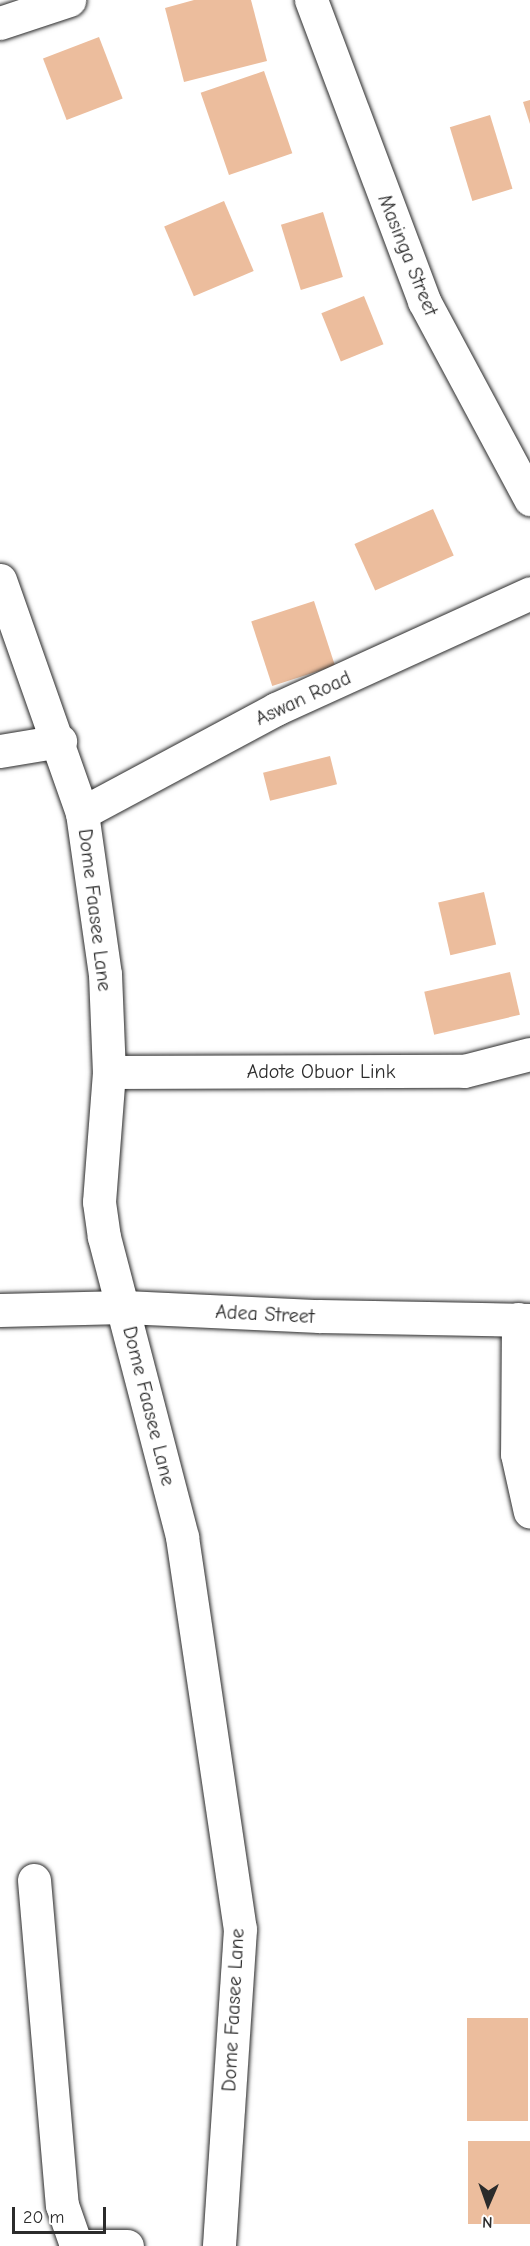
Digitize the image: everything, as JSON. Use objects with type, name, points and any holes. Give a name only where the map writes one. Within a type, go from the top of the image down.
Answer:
[{"type":"street","points":[[0,23],[69,0]]},
{"type":"street","name":"Masinga Street","points":[[311,0],[424,301],[530,499]]},
{"type":"street","name":"Dome Faasee Lane","points":[[0,580],[60,741],[82,813],[100,920],[109,1072],[99,1202],[104,1237],[182,1537],[240,1929],[219,2246]]},
{"type":"street","name":"Aswan Road","points":[[82,813],[276,709],[530,593]]},
{"type":"street","points":[[0,751],[60,741]]},
{"type":"street","name":"Adote Obuor Link","points":[[109,1072],[464,1071],[530,1054]]},
{"type":"street","name":"Adea Street","points":[[0,1310],[124,1307],[320,1316],[524,1319]]},
{"type":"street","points":[[524,1319],[517,1454],[530,1512]]},
{"type":"street","points":[[34,1880],[62,2205],[76,2245],[127,2246]]},
{"type":"building","points":[[194,0],[251,0],[267,61],[184,82],[165,8]]},
{"type":"building","points":[[99,37],[123,99],[67,120],[43,59]]},
{"type":"building","points":[[264,71],[292,153],[229,175],[201,93]]},
{"type":"building","points":[[530,100],[530,124],[523,102]]},
{"type":"building","points":[[490,115],[513,189],[472,201],[450,127]]},
{"type":"building","points":[[224,201],[254,271],[194,296],[164,226]]},
{"type":"building","points":[[323,212],[343,277],[301,290],[281,225]]},
{"type":"building","points":[[364,296],[383,344],[341,361],[321,313]]},
{"type":"building","points":[[433,509],[454,556],[375,591],[354,544]]},
{"type":"building","points":[[314,601],[335,666],[272,686],[251,621]]},
{"type":"building","points":[[330,756],[337,784],[270,801],[263,773]]},
{"type":"building","points":[[484,892],[496,945],[450,955],[438,903]]},
{"type":"building","points":[[510,972],[520,1015],[434,1035],[424,992]]},
{"type":"building","points":[[467,2018],[528,2018],[528,2121],[467,2121]]},
{"type":"building","points":[[468,2141],[530,2141],[530,2224],[468,2224]]}]
